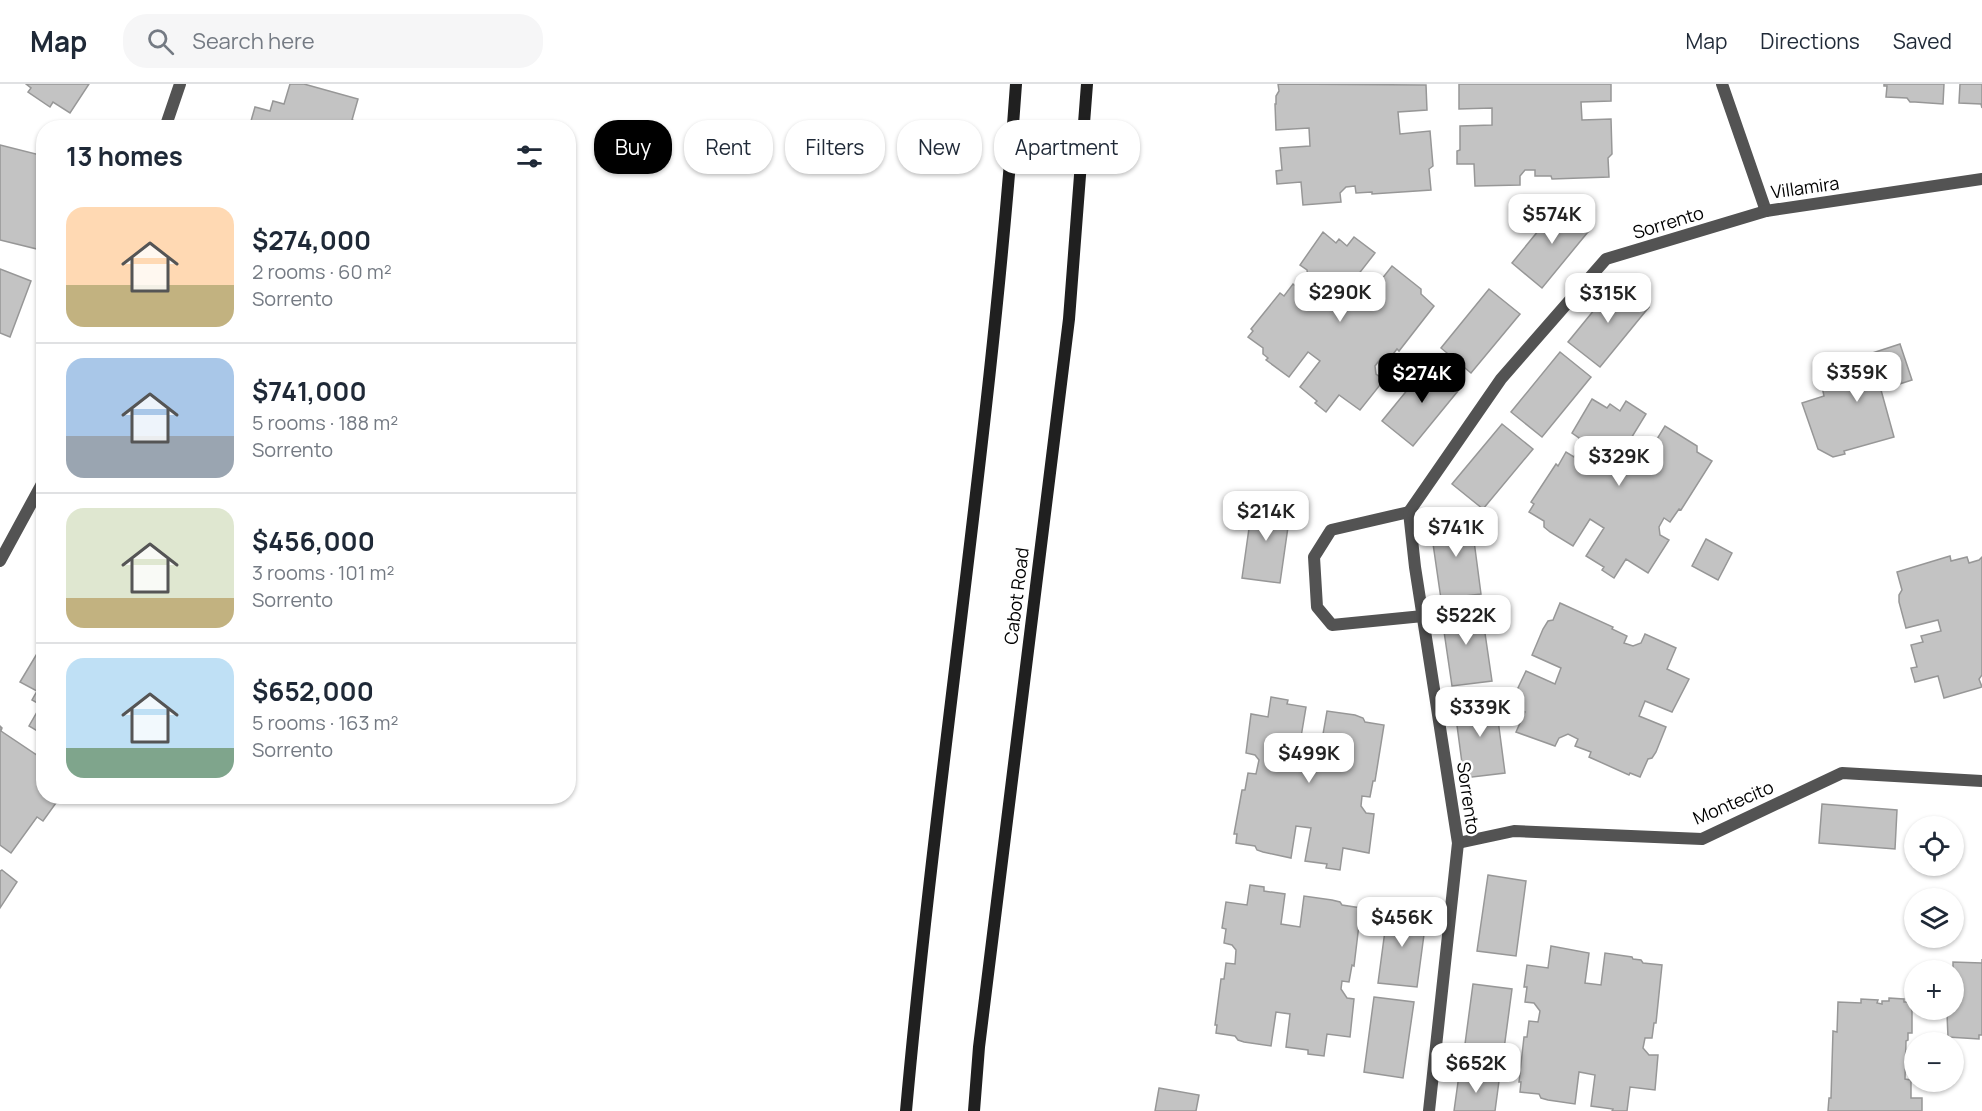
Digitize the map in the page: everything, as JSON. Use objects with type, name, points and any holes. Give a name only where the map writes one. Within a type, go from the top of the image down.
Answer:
[{"type":"main road","points":[[906,1111],[915,1007],[986,421],[1016,84]]},
{"type":"main road","name":"Cabot Road","points":[[974,1111],[981,1035],[1069,319],[1088,84]]},
{"type":"street","points":[[168,120],[180,84]]},
{"type":"street","name":"Villamira","points":[[1722,84],[1766,211],[1982,179]]},
{"type":"street","name":"Sorrento","points":[[1429,1111],[1458,843],[1409,512],[1501,379],[1606,259],[1766,211]]},
{"type":"street","points":[[0,561],[36,495]]},
{"type":"street","points":[[1409,512],[1331,530],[1314,557],[1317,607],[1332,625],[1423,616]]},
{"type":"street","name":"Montecito","points":[[1458,843],[1514,831],[1702,839],[1842,773],[1982,781]]},
{"type":"building","points":[[26,84],[89,84],[70,113],[53,102],[50,107],[28,92],[31,88]]},
{"type":"building","points":[[290,84],[304,84],[358,99],[352,120],[251,120],[255,107],[270,111],[273,101],[284,104]]},
{"type":"building","points":[[1278,84],[1426,85],[1427,110],[1398,112],[1400,134],[1430,131],[1433,166],[1429,169],[1431,190],[1372,194],[1372,192],[1356,193],[1355,186],[1346,187],[1340,193],[1341,202],[1303,205],[1301,182],[1277,184],[1276,171],[1282,170],[1280,148],[1310,146],[1309,128],[1276,130],[1275,104],[1279,91]]},
{"type":"building","points":[[1459,84],[1611,84],[1611,101],[1581,102],[1582,120],[1611,119],[1612,154],[1608,158],[1609,177],[1552,179],[1551,176],[1535,176],[1535,170],[1525,170],[1520,176],[1520,185],[1475,186],[1474,164],[1457,164],[1457,151],[1460,150],[1460,126],[1492,125],[1492,108],[1459,109]]},
{"type":"building","points":[[1884,84],[1944,84],[1943,104],[1910,102],[1907,98],[1886,97],[1887,86]]},
{"type":"building","points":[[1960,84],[1982,84],[1982,108],[1981,104],[1959,103]]},
{"type":"building","points":[[0,145],[36,154],[36,249],[0,240]]},
{"type":"building","points":[[1561,203],[1592,227],[1542,288],[1512,263]]},
{"type":"building","points":[[1323,232],[1336,243],[1339,239],[1347,246],[1354,237],[1375,253],[1357,276],[1374,289],[1392,266],[1421,289],[1421,294],[1434,306],[1399,351],[1397,349],[1387,362],[1381,358],[1375,366],[1376,374],[1384,380],[1360,410],[1339,395],[1326,412],[1300,387],[1320,361],[1308,352],[1289,377],[1266,360],[1268,358],[1263,354],[1263,348],[1248,337],[1253,331],[1251,329],[1280,293],[1284,296],[1293,284],[1299,289],[1308,278],[1307,270],[1300,265]]},
{"type":"building","points":[[0,269],[31,281],[10,337],[0,333]]},
{"type":"building","points":[[1617,282],[1649,307],[1600,367],[1568,342]]},
{"type":"building","points":[[1489,289],[1520,314],[1471,373],[1441,348]]},
{"type":"building","points":[[1900,344],[1912,380],[1881,390],[1894,437],[1844,451],[1845,454],[1833,457],[1818,449],[1802,403],[1824,396],[1821,382],[1834,378],[1832,371],[1861,362],[1860,357]]},
{"type":"building","points":[[1560,352],[1591,377],[1542,437],[1511,412]]},
{"type":"building","points":[[1431,361],[1462,386],[1413,446],[1382,421]]},
{"type":"building","points":[[1592,399],[1607,408],[1610,404],[1620,411],[1626,401],[1646,414],[1630,440],[1649,452],[1665,426],[1697,446],[1697,452],[1712,461],[1681,510],[1679,509],[1670,522],[1664,518],[1659,527],[1660,535],[1669,540],[1648,573],[1626,559],[1614,578],[1602,570],[1604,567],[1586,556],[1604,528],[1590,519],[1573,546],[1550,532],[1544,527],[1544,521],[1529,512],[1534,504],[1531,502],[1556,464],[1558,466],[1566,452],[1574,457],[1581,446],[1579,438],[1572,433]]},
{"type":"building","points":[[1502,424],[1533,449],[1483,509],[1452,484]]},
{"type":"building","points":[[1253,500],[1291,506],[1280,583],[1242,578]]},
{"type":"building","points":[[1471,518],[1481,594],[1441,599],[1430,523]]},
{"type":"building","points":[[1706,539],[1732,553],[1718,580],[1692,566]]},
{"type":"building","points":[[1950,556],[1951,561],[1967,557],[1969,563],[1982,557],[1982,675],[1979,679],[1982,687],[1944,698],[1938,676],[1915,682],[1911,668],[1917,667],[1911,645],[1923,642],[1921,636],[1941,631],[1938,620],[1906,628],[1899,602],[1902,590],[1897,572]]},
{"type":"building","points":[[1560,603],[1613,627],[1612,629],[1627,636],[1624,643],[1633,646],[1641,643],[1645,634],[1676,648],[1667,669],[1689,679],[1672,712],[1645,701],[1639,716],[1666,727],[1656,752],[1652,758],[1648,759],[1640,777],[1630,773],[1629,775],[1589,757],[1591,752],[1575,746],[1578,739],[1568,734],[1559,738],[1555,746],[1516,732],[1525,712],[1507,704],[1513,691],[1516,692],[1526,671],[1555,684],[1561,668],[1532,655],[1543,629],[1548,621],[1553,620]]},
{"type":"building","points":[[1481,606],[1492,681],[1452,686],[1441,611]]},
{"type":"building","points":[[36,655],[36,690],[20,682]]},
{"type":"building","points":[[1271,697],[1288,700],[1287,704],[1306,707],[1301,737],[1322,740],[1327,711],[1355,715],[1363,718],[1365,722],[1384,725],[1375,781],[1373,781],[1370,797],[1362,796],[1361,806],[1366,813],[1374,814],[1369,853],[1343,848],[1340,870],[1326,868],[1327,864],[1305,861],[1311,828],[1296,826],[1291,858],[1257,850],[1255,846],[1236,843],[1237,834],[1234,834],[1242,790],[1245,790],[1248,773],[1256,774],[1259,760],[1255,755],[1246,753],[1251,714],[1268,717]]},
{"type":"building","points":[[1495,697],[1505,773],[1464,778],[1454,703]]},
{"type":"building","points":[[36,714],[36,730],[29,726]]},
{"type":"building","points":[[0,726],[1,731],[36,755],[36,804],[55,804],[43,821],[37,817],[11,853],[0,845]]},
{"type":"building","points":[[1822,804],[1897,810],[1895,849],[1819,843]]},
{"type":"building","points":[[2,870],[17,882],[0,908],[0,871]]},
{"type":"building","points":[[1488,875],[1526,881],[1516,956],[1477,951]]},
{"type":"building","points":[[1250,885],[1264,887],[1264,891],[1285,894],[1281,924],[1300,927],[1304,896],[1332,900],[1342,905],[1361,908],[1354,966],[1352,965],[1349,982],[1342,981],[1341,989],[1347,998],[1354,999],[1350,1037],[1327,1034],[1324,1056],[1308,1054],[1308,1050],[1286,1047],[1290,1014],[1276,1012],[1271,1046],[1244,1042],[1235,1036],[1216,1033],[1221,979],[1224,979],[1226,963],[1235,964],[1236,950],[1232,945],[1224,943],[1226,929],[1222,928],[1226,902],[1247,905]]},
{"type":"building","points":[[1388,908],[1427,912],[1417,987],[1378,983]]},
{"type":"building","points":[[1551,946],[1589,953],[1585,983],[1601,985],[1605,953],[1632,957],[1643,963],[1662,965],[1656,1023],[1654,1023],[1652,1038],[1645,1038],[1643,1048],[1649,1055],[1658,1055],[1655,1090],[1630,1087],[1627,1111],[1612,1111],[1613,1109],[1591,1106],[1595,1075],[1579,1072],[1575,1104],[1548,1100],[1541,1098],[1539,1094],[1520,1092],[1524,1037],[1527,1037],[1529,1021],[1538,1022],[1540,1011],[1534,1003],[1525,1002],[1527,987],[1524,987],[1527,965],[1548,968]]},
{"type":"building","points":[[1964,962],[1982,963],[1982,1035],[1979,1035],[1979,1039],[1964,1038],[1964,1032],[1948,1032],[1947,1020],[1964,1020]]},
{"type":"building","points":[[1473,984],[1512,989],[1502,1064],[1463,1059]]},
{"type":"building","points":[[1374,997],[1414,1002],[1403,1078],[1364,1072]]},
{"type":"building","points":[[1889,998],[1904,999],[1904,1020],[1912,1020],[1912,1032],[1904,1032],[1904,1092],[1911,1092],[1911,1098],[1922,1098],[1922,1111],[1828,1111],[1829,1098],[1831,1098],[1833,1031],[1837,1032],[1838,1002],[1861,1003],[1861,999],[1878,1000],[1877,1003],[1882,1004],[1882,1001],[1889,1001]]},
{"type":"building","points":[[1459,1075],[1499,1081],[1495,1111],[1454,1111]]},
{"type":"building","points":[[1159,1088],[1199,1095],[1196,1111],[1155,1111]]}]
